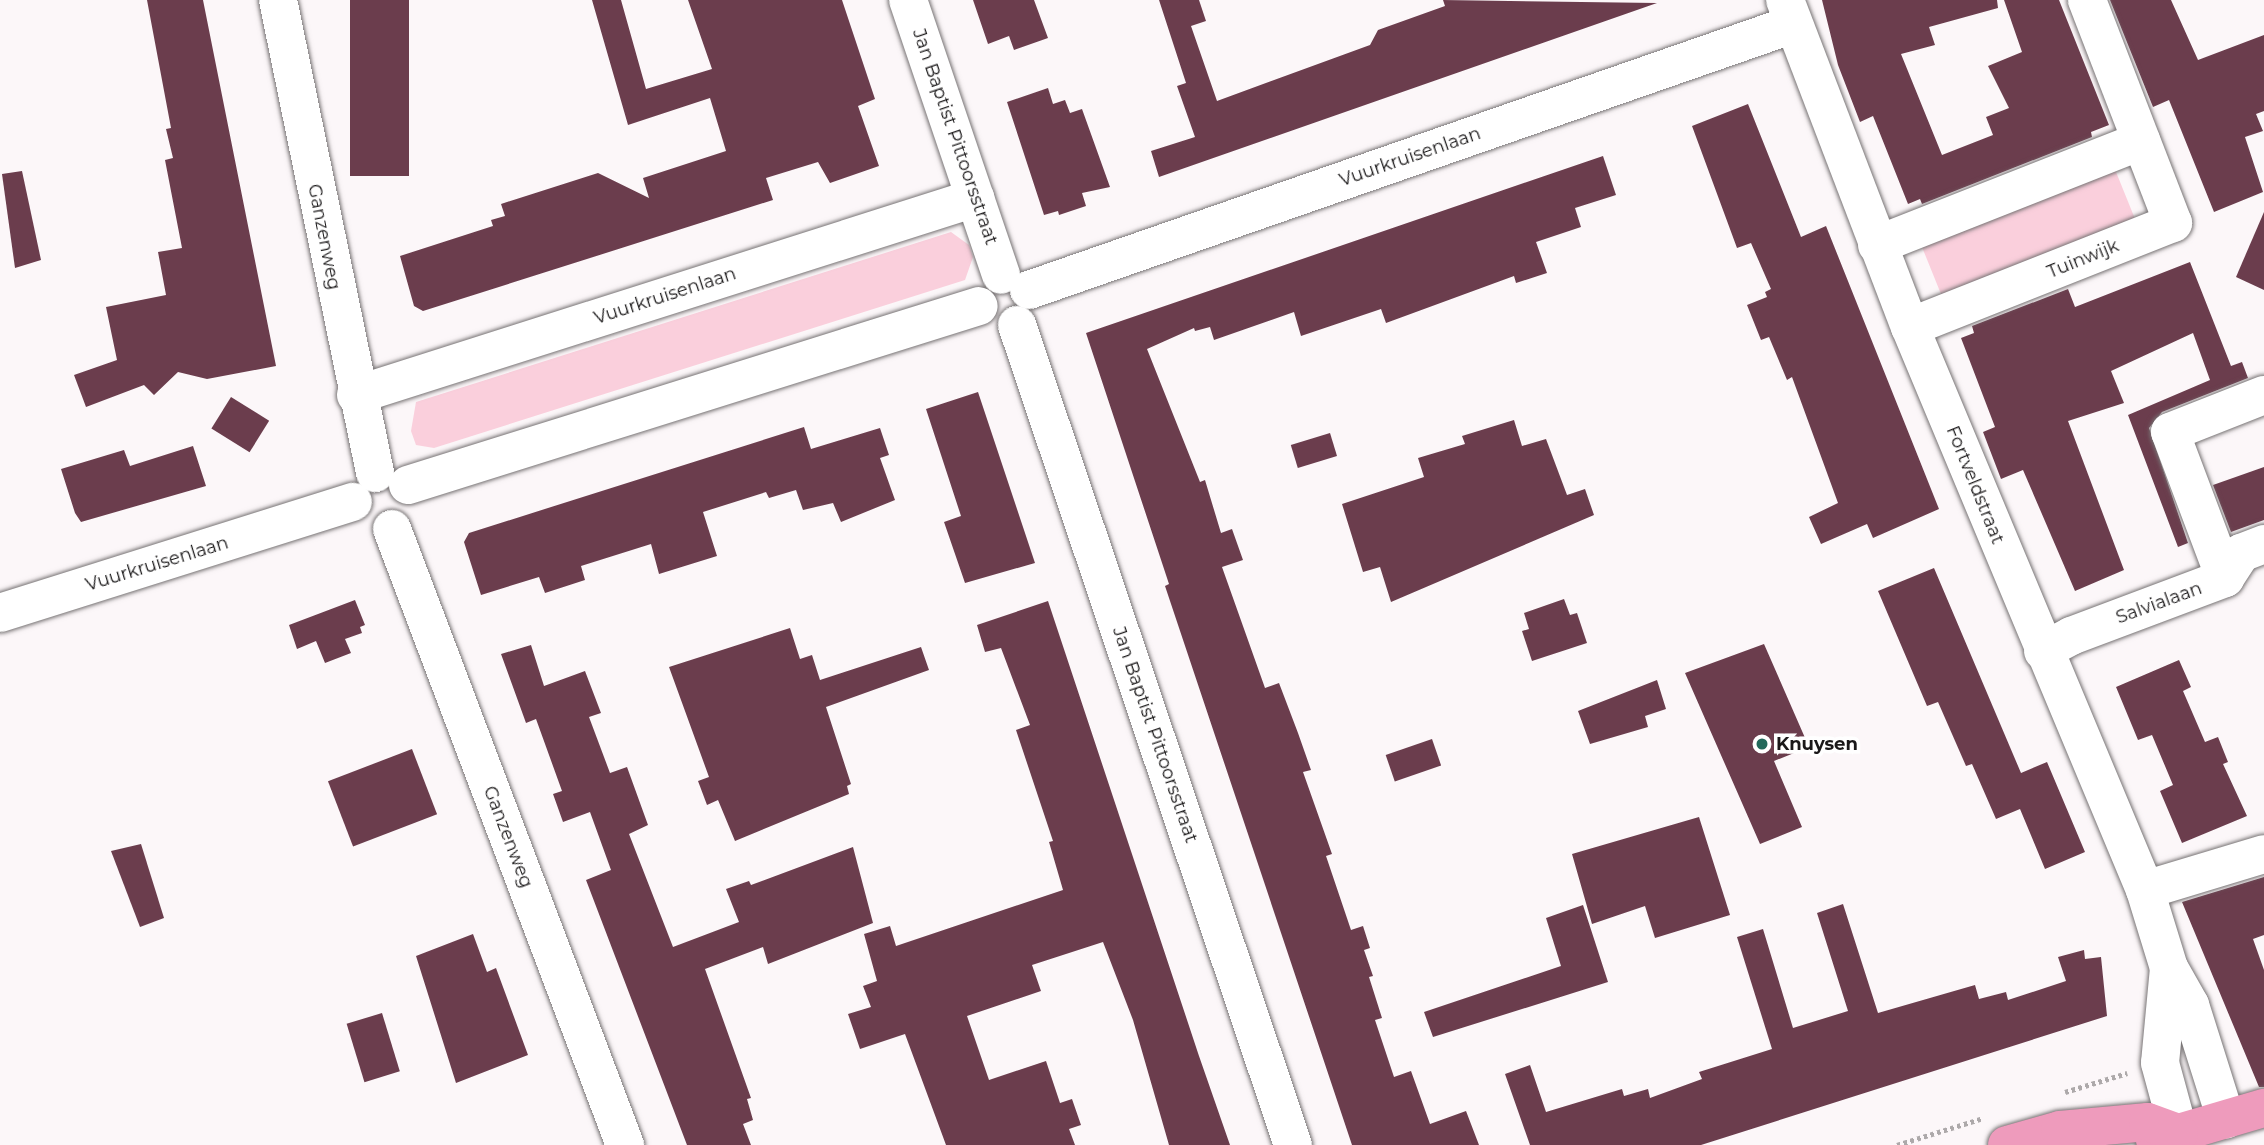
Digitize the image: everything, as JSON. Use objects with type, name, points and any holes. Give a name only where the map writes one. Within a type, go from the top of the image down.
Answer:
[{"type":"main road","points":[[2141,1145],[2264,1108]]},
{"type":"main road","points":[[2007,1145],[2060,1130],[2148,1122],[2179,1133]]},
{"type":"street","name":"Ganzenweg","points":[[278,0],[356,394],[379,487],[362,522],[371,528],[392,529],[625,1145]]},
{"type":"street","name":"Jan Baptist Pittoorsstraat","points":[[908,0],[975,198],[1016,297],[1293,1145]]},
{"type":"street","name":"Tuinwijk","points":[[1910,327],[2173,223],[2087,0]]},
{"type":"street","name":"Vuurkruisenlaan","points":[[0,614],[379,487],[979,306],[981,289],[1016,297],[1788,12]]},
{"type":"street","name":"Fortveldstraat","points":[[1788,12],[1910,327],[2145,890],[2169,968],[2190,1005],[2226,1119]]},
{"type":"street","points":[[1877,245],[2141,141]]},
{"type":"street","name":"Vuurkruisenlaan","points":[[356,394],[975,198]]},
{"type":"street","points":[[2225,578],[2170,432],[2264,395]]},
{"type":"street","name":"Salvialaan","points":[[2043,651],[2071,636],[2225,578],[2241,553],[2264,544]]},
{"type":"street","points":[[2145,890],[2264,854]]},
{"type":"street","name":"Fortveldstraat","points":[[2169,968],[2161,1017],[2160,1063],[2179,1133]]},
{"type":"shaded area","points":[[2114,167],[2138,226],[1945,304],[1921,245]]},
{"type":"shaded area","points":[[951,232],[969,245],[973,257],[965,280],[434,448],[416,445],[411,431],[416,402]]},
{"type":"building","points":[[147,0],[203,0],[276,366],[207,379],[178,372],[154,395],[144,385],[86,407],[74,375],[117,360],[106,307],[166,295],[158,252],[182,248],[165,160],[173,158],[166,129],[171,128]]},
{"type":"building","points":[[350,0],[409,0],[409,176],[350,176]]},
{"type":"building","points":[[592,0],[621,0],[646,89],[712,69],[688,0],[842,0],[875,99],[858,106],[879,166],[830,183],[818,162],[766,178],[773,200],[423,311],[414,306],[400,256],[493,226],[491,220],[505,216],[501,204],[598,173],[649,198],[643,178],[726,151],[710,98],[628,125]]},
{"type":"building","points":[[973,0],[1034,0],[1048,38],[1014,50],[1009,36],[988,44]]},
{"type":"building","points":[[1159,0],[1199,0],[1206,21],[1191,26],[1217,101],[1370,45],[1378,30],[1445,6],[1443,0],[1657,3],[1159,177],[1151,151],[1195,137],[1177,86],[1186,83]]},
{"type":"building","points":[[1822,0],[1997,0],[1998,8],[1929,27],[1935,45],[1901,54],[1942,155],[1993,135],[1986,117],[2009,108],[1988,66],[2022,52],[2004,0],[2059,0],[2109,125],[2091,132],[2092,137],[1922,204],[1920,199],[1908,204],[1873,116],[1860,122],[1838,65]]},
{"type":"building","points":[[2110,0],[2171,0],[2198,60],[2264,35],[2264,111],[2256,114],[2263,131],[2245,137],[2263,192],[2214,212],[2169,100],[2153,107]]},
{"type":"building","points":[[1048,88],[1053,104],[1065,100],[1070,113],[1082,109],[1110,187],[1082,193],[1086,206],[1059,215],[1058,211],[1044,215],[1007,102]]},
{"type":"building","points":[[1748,104],[1801,237],[1826,226],[1939,509],[1873,538],[1867,524],[1821,544],[1809,517],[1838,503],[1792,377],[1787,380],[1769,337],[1761,340],[1747,305],[1767,297],[1765,292],[1771,289],[1751,243],[1737,248],[1692,126]]},
{"type":"building","points":[[1603,156],[1616,195],[1575,208],[1581,227],[1536,242],[1547,273],[1516,283],[1514,276],[1386,323],[1381,309],[1301,336],[1294,312],[1214,340],[1210,327],[1195,331],[1194,328],[1147,349],[1200,482],[1205,480],[1221,533],[1232,529],[1243,560],[1222,567],[1265,688],[1279,683],[1311,770],[1303,772],[1332,854],[1326,856],[1351,930],[1363,926],[1370,948],[1364,950],[1382,1018],[1375,1020],[1394,1077],[1411,1071],[1430,1124],[1466,1111],[1479,1145],[1352,1145],[1165,586],[1169,584],[1086,333]]},
{"type":"building","points":[[22,171],[41,260],[15,268],[2,174]]},
{"type":"building","points":[[2264,212],[2264,290],[2236,277]]},
{"type":"building","points":[[2190,262],[2231,366],[2242,362],[2248,378],[2162,412],[2149,428],[2188,543],[2178,547],[2128,415],[2210,380],[2193,333],[2111,371],[2124,403],[2068,421],[2124,570],[2075,591],[2023,470],[2001,479],[1983,432],[1995,427],[1961,338],[1974,333],[1972,326],[2068,289],[2075,307]]},
{"type":"building","points":[[978,392],[1035,563],[965,583],[944,522],[961,516],[926,409]]},
{"type":"building","points":[[231,397],[269,421],[250,452],[211,428]]},
{"type":"building","points":[[1514,420],[1522,446],[1546,439],[1567,495],[1585,489],[1594,515],[1391,602],[1380,567],[1363,572],[1342,504],[1424,477],[1418,458],[1465,444],[1462,436]]},
{"type":"building","points":[[804,427],[811,449],[880,428],[889,455],[880,458],[895,500],[841,522],[833,503],[803,510],[796,490],[769,498],[766,492],[703,512],[717,556],[659,574],[651,544],[581,566],[585,580],[545,593],[539,577],[481,595],[464,542],[469,533]]},
{"type":"building","points":[[1330,433],[1337,456],[1298,468],[1291,445]]},
{"type":"building","points":[[193,446],[206,486],[81,522],[75,513],[61,469],[124,450],[130,466]]},
{"type":"building","points":[[2264,467],[2264,520],[2231,532],[2213,485]]},
{"type":"building","points":[[1934,568],[2021,773],[2047,762],[2085,852],[2045,869],[2020,809],[1996,819],[1972,764],[1966,766],[1938,702],[1927,706],[1878,591]]},
{"type":"building","points":[[1564,599],[1570,615],[1577,613],[1587,643],[1532,661],[1522,631],[1529,629],[1524,613]]},
{"type":"building","points":[[355,600],[365,625],[360,627],[362,633],[345,639],[351,653],[325,663],[316,641],[297,649],[289,625]]},
{"type":"building","points":[[1048,601],[1230,1145],[1169,1145],[1133,1020],[1103,942],[1032,965],[1041,991],[967,1016],[989,1080],[1046,1061],[1060,1103],[1072,1099],[1081,1125],[1069,1129],[1075,1145],[946,1145],[905,1034],[860,1049],[848,1014],[871,1007],[863,986],[877,981],[864,934],[890,926],[896,946],[1063,890],[1049,842],[1053,841],[1016,730],[1030,725],[1001,648],[985,652],[977,625]]},
{"type":"building","points":[[790,628],[800,659],[812,655],[820,680],[921,647],[929,670],[826,707],[851,784],[847,786],[849,794],[735,841],[718,800],[707,805],[698,781],[709,777],[669,667]]},
{"type":"building","name":"Knuysen","points":[[1764,644],[1809,747],[1774,761],[1802,827],[1760,844],[1685,673]]},
{"type":"building","points":[[531,645],[544,686],[585,671],[601,713],[589,717],[610,773],[627,767],[648,825],[629,834],[673,947],[739,922],[726,889],[749,881],[751,885],[853,847],[873,923],[768,964],[763,947],[705,969],[751,1098],[747,1099],[753,1120],[743,1124],[751,1145],[687,1145],[586,880],[611,870],[590,812],[563,822],[553,794],[562,791],[536,719],[526,723],[501,654]]},
{"type":"building","points":[[2179,660],[2191,687],[2183,691],[2205,742],[2218,737],[2228,762],[2223,764],[2247,816],[2182,843],[2160,791],[2173,785],[2152,735],[2138,740],[2116,687]]},
{"type":"building","points":[[1657,680],[1666,709],[1645,716],[1648,727],[1590,744],[1578,711]]},
{"type":"building","points":[[1432,739],[1441,765],[1395,781],[1386,755]]},
{"type":"building","points":[[412,749],[437,814],[353,847],[328,781]]},
{"type":"building","points":[[1699,817],[1730,915],[1655,938],[1645,906],[1592,924],[1572,854]]},
{"type":"building","points":[[141,844],[164,918],[140,927],[111,851]]},
{"type":"building","points":[[2264,877],[2264,935],[2253,939],[2264,970],[2264,1087],[2259,1087],[2182,902]]},
{"type":"building","points":[[1843,904],[1878,1013],[1975,985],[1979,999],[2006,992],[2008,1000],[2066,981],[2058,957],[2084,950],[2085,959],[2101,957],[2107,1016],[1701,1145],[1530,1145],[1505,1074],[1530,1065],[1546,1112],[1622,1089],[1624,1096],[1648,1089],[1650,1098],[1702,1079],[1699,1072],[1772,1049],[1737,937],[1763,929],[1793,1028],[1848,1011],[1817,913]]},
{"type":"building","points":[[1583,905],[1608,982],[1433,1037],[1424,1012],[1561,966],[1546,918]]},
{"type":"building","points":[[473,934],[487,972],[496,968],[528,1055],[456,1083],[416,956]]},
{"type":"building","points":[[382,1013],[400,1071],[364,1082],[347,1024]]},
{"type":"place","name":"Knuysen","points":[[1762,744]]}]
